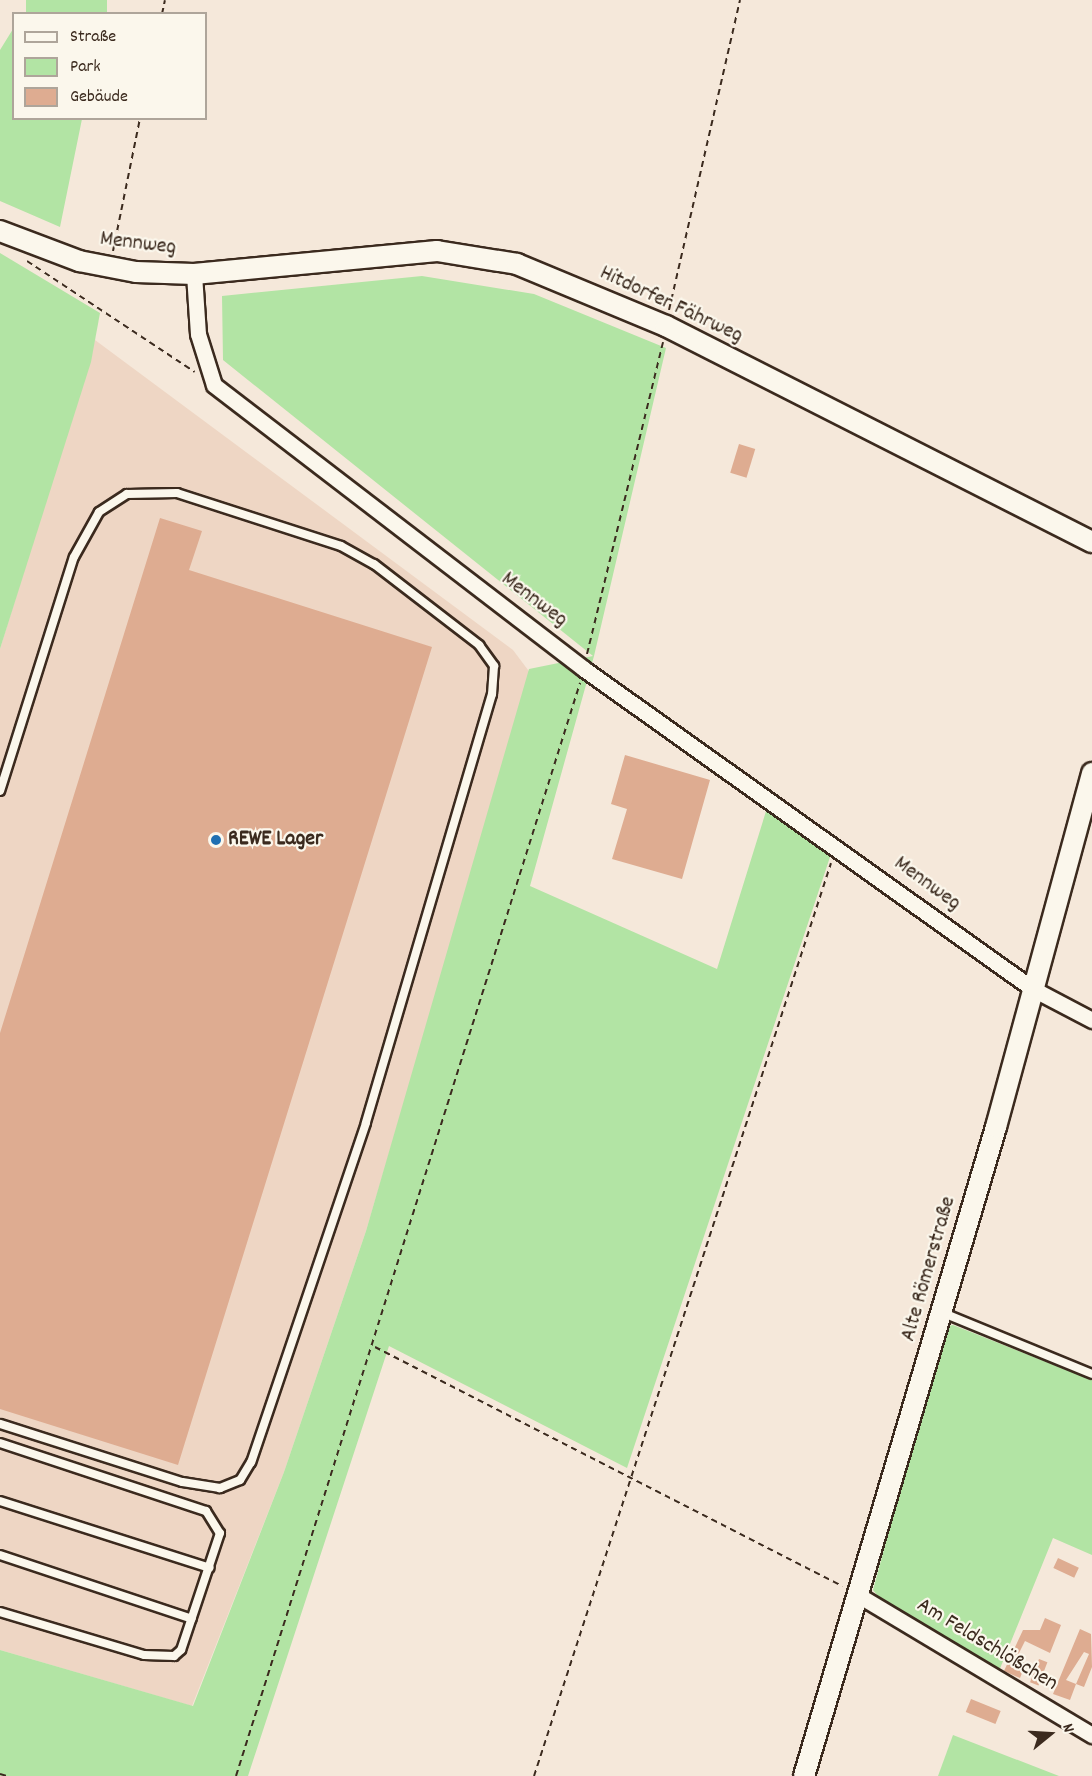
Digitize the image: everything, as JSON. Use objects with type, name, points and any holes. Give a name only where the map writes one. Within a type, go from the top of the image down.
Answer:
[{"type":"street","name":"Mennweg","points":[[0,231],[109,267],[194,274],[198,334],[214,385],[584,669],[1033,989],[1092,1020]]},
{"type":"street","name":"Hitdorfer Fährweg","points":[[194,274],[386,252],[437,251],[517,264],[666,326],[1092,542]]},
{"type":"street","name":"Alte Römerstraße","points":[[804,1776],[942,1312],[1092,773]]},
{"type":"street","name":"Am Feldschlößchen","points":[[858,1594],[1092,1735]]},
{"type":"lane","points":[[0,791],[74,557],[99,512],[127,494],[177,493],[341,546],[374,564],[479,645],[494,666],[492,694],[366,1123],[251,1462],[240,1480],[220,1488],[182,1482],[0,1424]]},
{"type":"lane","points":[[942,1312],[1092,1374]]},
{"type":"lane","points":[[0,1443],[206,1510],[220,1533],[181,1650],[155,1658],[0,1612]]},
{"type":"lane","points":[[0,1501],[210,1568]]},
{"type":"lane","points":[[0,1555],[192,1619]]},
{"type":"path","points":[[109,267],[140,120]]},
{"type":"path","points":[[42,269],[214,385]]},
{"type":"path","points":[[652,339],[673,349]]},
{"type":"path","points":[[236,1776],[375,1347],[584,669]]},
{"type":"path","points":[[534,1776],[628,1474],[836,848]]},
{"type":"path","points":[[375,1347],[628,1474],[858,1594]]},
{"type":"path","points":[[0,1774],[7,1776]]},
{"type":"shaded area","points":[[95,340],[513,650],[531,674],[366,1231],[284,1472],[192,1706],[0,1650],[0,649]]},
{"type":"green space","points":[[26,0],[107,0],[107,12],[26,12]]},
{"type":"green space","points":[[12,31],[12,120],[82,120],[60,227],[0,201],[0,50]]},
{"type":"green space","points":[[0,253],[100,313],[91,362],[0,649]]},
{"type":"green space","points":[[422,276],[534,294],[666,348],[594,656],[530,886],[717,969],[767,808],[831,854],[627,1468],[389,1346],[248,1776],[0,1776],[0,1650],[193,1706],[284,1472],[366,1231],[529,669],[593,656],[223,360],[222,296]]},
{"type":"green space","points":[[953,1325],[1092,1380],[1092,1555],[1053,1538],[999,1671],[883,1602],[873,1590],[944,1327]]},
{"type":"green space","points":[[953,1735],[1059,1776],[938,1776]]},
{"type":"building","points":[[739,444],[755,449],[746,478],[730,473]]},
{"type":"building","name":"REWE Lager","points":[[160,518],[202,531],[189,570],[432,647],[178,1465],[0,1409],[0,1033]]},
{"type":"building","points":[[625,755],[710,780],[682,879],[612,859],[627,809],[611,804]]},
{"type":"building","points":[[1058,1558],[1079,1568],[1074,1578],[1053,1568]]},
{"type":"building","points":[[1045,1618],[1061,1625],[1050,1653],[1025,1641],[1016,1659],[1026,1663],[1020,1678],[1004,1671],[1023,1630],[1040,1630]]},
{"type":"building","points":[[1080,1629],[1091,1634],[1092,1667],[1084,1687],[1076,1684],[1070,1700],[1053,1694]],"holes":[[[1084,1652],[1089,1654],[1076,1684],[1066,1680]]]},
{"type":"building","points":[[1039,1659],[1047,1662],[1038,1686],[1030,1682]]},
{"type":"building","points":[[971,1699],[1001,1711],[995,1724],[966,1712]]},
{"type":"place","name":"REWE Lager","points":[[216,840]]}]
